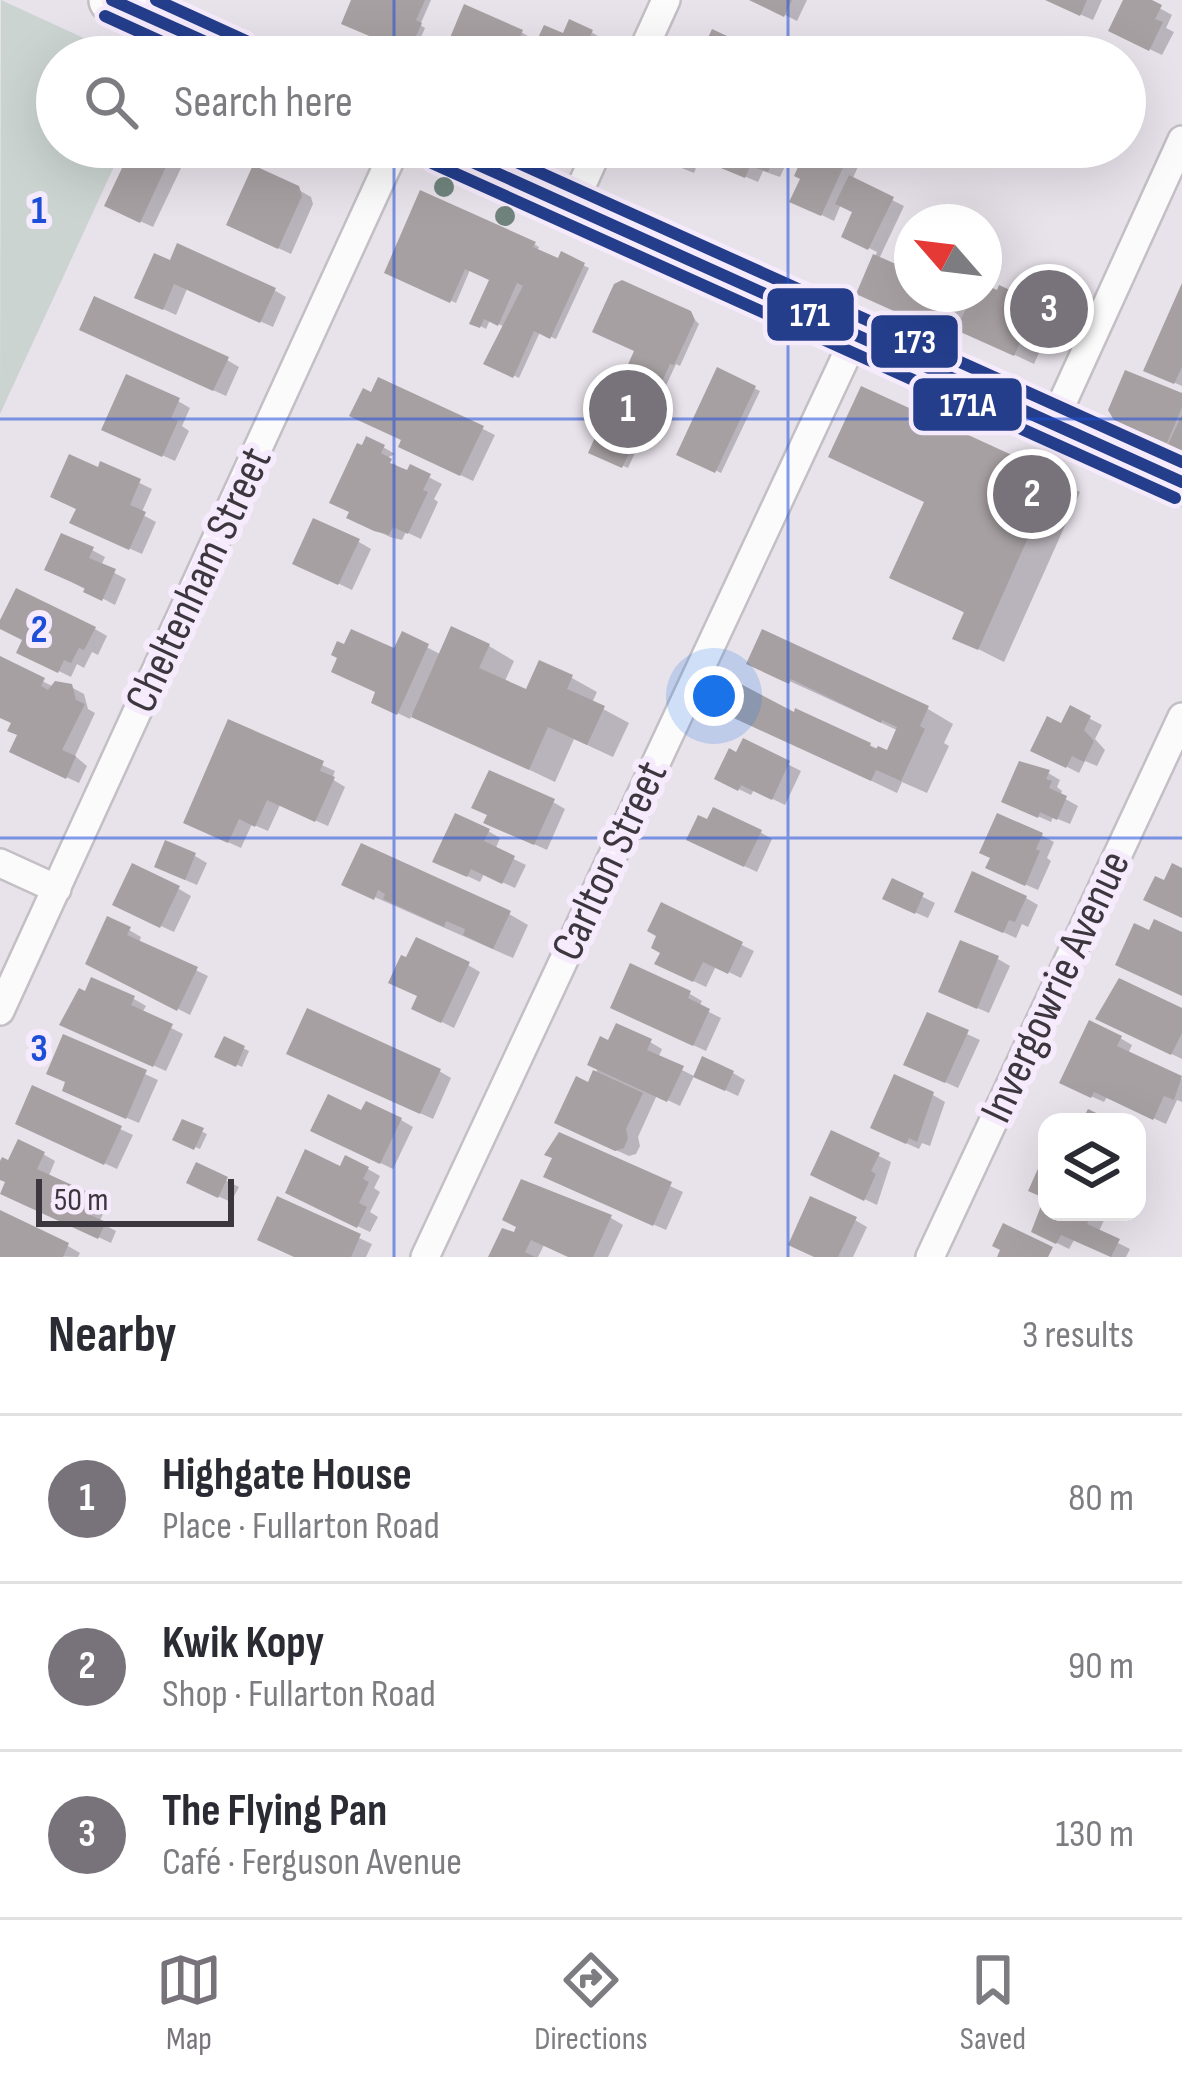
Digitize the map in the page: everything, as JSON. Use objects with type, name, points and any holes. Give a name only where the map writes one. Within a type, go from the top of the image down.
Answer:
[{"type":"main road","points":[[112,0],[192,36]]},
{"type":"main road","points":[[486,168],[1182,482]]},
{"type":"street","points":[[650,36],[666,0]]},
{"type":"street","points":[[1053,423],[1182,140]]},
{"type":"street","name":"Cheltenham Street","points":[[0,1011],[386,168]]},
{"type":"street","points":[[572,207],[590,168]]},
{"type":"street","name":"Carlton Street","points":[[424,1257],[856,334]]},
{"type":"street","name":"Invergowrie Avenue","points":[[930,1257],[1182,717]]},
{"type":"street","points":[[0,863],[57,889]]},
{"type":"shaded area","points":[[1,0],[79,36],[36,36],[36,168],[113,168],[0,414]]},
{"type":"building","points":[[351,0],[425,0],[416,20],[422,23],[416,36],[369,36],[341,24]]},
{"type":"building","points":[[749,0],[792,0],[784,17]]},
{"type":"building","points":[[1045,0],[1087,0],[1080,16]]},
{"type":"building","points":[[1123,0],[1152,0],[1162,5],[1155,19],[1163,22],[1149,51],[1146,36],[1118,36],[1108,31]]},
{"type":"building","points":[[464,4],[523,30],[520,36],[451,36]]},
{"type":"building","points":[[569,19],[593,30],[590,36],[539,36],[544,25],[563,33]]},
{"type":"building","points":[[122,168],[165,168],[140,223],[104,206]]},
{"type":"building","points":[[252,168],[299,186],[302,196],[278,249],[226,225]]},
{"type":"building","points":[[721,168],[749,168],[745,178]]},
{"type":"building","points":[[798,168],[843,168],[821,216],[789,202],[800,179],[794,176]]},
{"type":"building","points":[[849,175],[894,197],[868,250],[841,237],[852,212],[835,204]]},
{"type":"building","points":[[420,190],[536,242],[533,247],[558,258],[561,251],[585,263],[550,339],[534,331],[513,378],[483,364],[523,286],[517,283],[498,326],[484,319],[480,328],[469,324],[489,280],[465,269],[450,303],[384,273]]},
{"type":"building","points":[[177,243],[276,288],[260,323],[174,284],[163,310],[134,298],[154,253],[170,260]]},
{"type":"building","points":[[873,254],[894,263],[894,311],[856,294]]},
{"type":"building","points":[[622,280],[691,311],[695,320],[622,468],[588,453],[634,351],[592,332],[614,284]]},
{"type":"building","points":[[1182,283],[1182,367],[1174,384],[1143,371]]},
{"type":"building","points":[[1002,286],[1023,296],[1027,287],[1064,304],[1050,337],[1027,327],[1014,356],[956,330],[964,312],[1002,312]]},
{"type":"building","points":[[94,296],[229,357],[213,391],[79,330]]},
{"type":"building","points":[[896,312],[944,312],[936,330]]},
{"type":"building","points":[[717,367],[756,386],[715,473],[676,455]]},
{"type":"building","points":[[1125,370],[1182,393],[1182,407],[1167,443],[1115,422],[1108,410]]},
{"type":"building","points":[[126,374],[180,398],[171,418],[178,421],[162,457],[101,430]]},
{"type":"building","points":[[378,377],[484,426],[460,476],[398,447],[401,440],[349,416],[363,388],[371,392]]},
{"type":"building","points":[[861,386],[1056,475],[978,650],[952,639],[964,612],[889,578],[924,502],[828,457]]},
{"type":"building","points":[[1182,415],[1182,451],[1168,444]]},
{"type":"building","points":[[366,436],[385,445],[381,453],[392,459],[390,463],[407,470],[410,464],[431,474],[423,490],[428,492],[408,534],[393,527],[389,535],[374,531],[346,518],[349,512],[329,503],[357,443],[362,445]]},
{"type":"building","points":[[69,454],[141,479],[130,505],[146,512],[129,550],[69,523],[76,509],[50,497]]},
{"type":"building","points":[[313,518],[360,539],[338,585],[292,564]]},
{"type":"building","points":[[61,533],[94,547],[89,558],[116,569],[102,601],[44,570]]},
{"type":"building","points":[[16,588],[96,627],[84,650],[79,648],[71,663],[64,660],[58,673],[16,653],[22,640],[0,629]]},
{"type":"building","points":[[451,626],[490,644],[479,668],[526,689],[539,660],[573,675],[567,689],[605,706],[587,745],[548,727],[529,770],[411,717]]},
{"type":"building","points":[[351,629],[394,648],[402,631],[429,644],[397,715],[371,703],[375,692],[331,672],[337,641],[344,644]]},
{"type":"building","points":[[762,629],[929,706],[920,726],[925,729],[901,781],[876,770],[871,781],[725,714],[739,683],[794,712],[795,708],[876,749],[887,750],[897,727],[746,664]]},
{"type":"building","points":[[0,656],[45,678],[41,686],[48,690],[55,681],[72,684],[76,700],[85,704],[62,750],[76,756],[66,779],[9,752],[17,735],[7,731],[11,723],[0,718]]},
{"type":"building","points":[[1070,705],[1091,716],[1084,730],[1094,741],[1084,762],[1072,756],[1066,768],[1030,751],[1047,716],[1061,723]]},
{"type":"building","points":[[228,719],[324,761],[320,771],[335,777],[315,822],[267,800],[255,827],[239,819],[228,843],[183,823]]},
{"type":"building","points":[[743,738],[790,761],[772,800],[714,779],[729,748],[736,752]]},
{"type":"building","points":[[1019,761],[1050,770],[1049,788],[1067,796],[1057,820],[1040,812],[1038,818],[1001,802]]},
{"type":"building","points":[[489,770],[555,799],[534,845],[483,823],[487,815],[471,808]]},
{"type":"building","points":[[713,807],[762,830],[744,867],[686,840],[698,815],[707,819]]},
{"type":"building","points":[[455,813],[490,829],[484,841],[515,856],[502,884],[471,869],[467,877],[432,862]]},
{"type":"building","points":[[997,813],[1043,833],[1025,886],[985,868],[990,858],[979,853]]},
{"type":"building","points":[[165,840],[196,853],[185,880],[154,867]]},
{"type":"building","points":[[361,843],[511,911],[493,949],[463,935],[465,929],[446,921],[444,927],[383,899],[385,894],[378,890],[374,900],[341,885]]},
{"type":"building","points":[[132,863],[180,886],[160,928],[112,905]]},
{"type":"building","points":[[1172,863],[1182,868],[1182,918],[1143,900],[1155,876],[1164,880]]},
{"type":"building","points":[[972,871],[1027,896],[1015,922],[1009,920],[1003,933],[954,912]]},
{"type":"building","points":[[892,878],[924,893],[915,914],[882,899]]},
{"type":"building","points":[[661,902],[743,942],[728,974],[703,962],[693,982],[654,964],[660,953],[651,948],[656,936],[647,931]]},
{"type":"building","points":[[107,916],[131,927],[127,935],[198,967],[177,1011],[85,964]]},
{"type":"building","points":[[1154,919],[1182,932],[1182,996],[1115,965],[1134,923],[1149,930]]},
{"type":"building","points":[[416,937],[470,962],[441,1023],[411,1009],[417,996],[388,983]]},
{"type":"building","points":[[960,940],[999,956],[977,1009],[938,992]]},
{"type":"building","points":[[630,963],[691,991],[688,998],[710,1009],[693,1046],[610,1008]]},
{"type":"building","points":[[91,977],[135,996],[131,1005],[173,1024],[153,1067],[59,1025],[79,988],[85,991]]},
{"type":"building","points":[[1119,978],[1182,1008],[1182,1033],[1171,1055],[1095,1019]]},
{"type":"building","points":[[307,1008],[441,1069],[420,1114],[286,1054]]},
{"type":"building","points":[[927,1012],[969,1030],[945,1083],[903,1065]]},
{"type":"building","points":[[1089,1020],[1122,1036],[1117,1046],[1182,1076],[1174,1100],[1164,1096],[1153,1120],[1094,1092],[1091,1098],[1059,1083]]},
{"type":"building","points":[[616,1023],[652,1039],[647,1050],[684,1066],[667,1102],[587,1065],[600,1036],[608,1040]]},
{"type":"building","points":[[63,1034],[147,1070],[126,1119],[62,1091],[65,1082],[46,1074]]},
{"type":"building","points":[[224,1036],[245,1046],[236,1067],[214,1057]]},
{"type":"building","points":[[702,1056],[734,1071],[725,1091],[693,1077]]},
{"type":"building","points":[[593,1070],[643,1093],[626,1129],[624,1148],[615,1151],[554,1123],[576,1076],[588,1082]]},
{"type":"building","points":[[894,1074],[934,1092],[917,1142],[909,1138],[906,1144],[870,1128]]},
{"type":"building","points":[[32,1085],[122,1126],[104,1165],[15,1124]]},
{"type":"building","points":[[328,1094],[361,1110],[366,1101],[402,1118],[380,1164],[310,1131]]},
{"type":"building","points":[[182,1119],[204,1128],[194,1150],[172,1140]]},
{"type":"building","points":[[831,1130],[880,1153],[864,1201],[810,1175]]},
{"type":"building","points":[[559,1132],[672,1182],[653,1226],[543,1177],[552,1158],[544,1155]]},
{"type":"building","points":[[18,1139],[45,1152],[37,1169],[96,1196],[88,1214],[106,1222],[98,1239],[0,1194],[5,1182],[0,1180],[0,1161],[2,1157],[8,1160]]},
{"type":"building","points":[[305,1149],[340,1166],[345,1155],[369,1167],[363,1179],[369,1182],[359,1203],[367,1207],[357,1228],[285,1193]]},
{"type":"building","points":[[196,1162],[228,1177],[218,1198],[186,1183]]},
{"type":"building","points":[[1038,1169],[1038,1195],[1028,1191]]},
{"type":"building","points":[[521,1179],[612,1215],[593,1257],[568,1257],[531,1240],[525,1252],[535,1257],[488,1257],[502,1228],[514,1232],[516,1227],[502,1220]]},
{"type":"building","points":[[277,1196],[361,1234],[351,1257],[294,1257],[257,1240]]},
{"type":"building","points":[[810,1196],[857,1217],[838,1257],[814,1257],[788,1245]]},
{"type":"building","points":[[0,1210],[69,1243],[63,1257],[0,1257]]},
{"type":"building","points":[[1038,1214],[1038,1221],[1088,1221],[1120,1239],[1111,1257],[1061,1235],[1056,1244],[1031,1232]]},
{"type":"building","points":[[1003,1223],[1053,1247],[1048,1257],[997,1257],[1000,1250],[992,1246]]},
{"type":"transit line","name":"171","points":[[112,0],[192,36]]},
{"type":"transit line","name":"173","points":[[156,0],[235,36]]},
{"type":"transit line","name":"171A","points":[[105,16],[149,36]]},
{"type":"transit line","name":"171A","points":[[443,168],[1175,498]]},
{"type":"transit line","name":"171","points":[[486,168],[1182,482]]},
{"type":"transit line","name":"173","points":[[530,168],[1182,462]]},
{"type":"place","name":"The Flying Pan","points":[[1049,309]]},
{"type":"place","name":"Highgate House","points":[[628,409]]},
{"type":"place","name":"Kwik Kopy","points":[[1032,494]]}]
